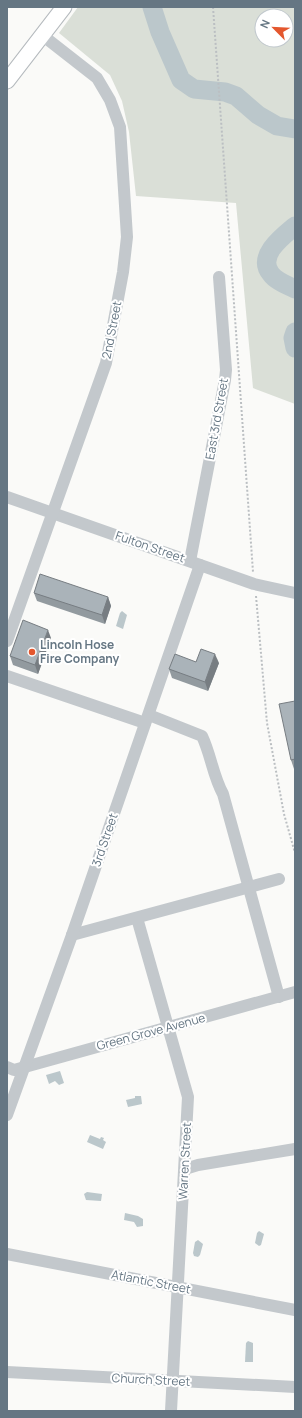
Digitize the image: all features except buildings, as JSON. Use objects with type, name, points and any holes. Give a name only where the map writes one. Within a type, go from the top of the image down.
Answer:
[{"type":"main road","points":[[7,81],[64,7]]},
{"type":"street","name":"2nd Street","points":[[7,640],[54,514],[106,363],[123,272],[127,221],[120,127],[110,100],[97,78],[42,35]]},
{"type":"street","name":"East 3rd Street","points":[[195,563],[226,370],[219,277]]},
{"type":"street","name":"Fulton Street","points":[[7,497],[254,584],[295,593]]},
{"type":"street","name":"3rd Street","points":[[7,1115],[72,935],[147,719],[195,563]]},
{"type":"street","points":[[7,676],[202,736],[207,746],[214,776],[223,794],[279,997]]},
{"type":"street","points":[[72,935],[279,879]]},
{"type":"street","name":"Warren Street","points":[[137,918],[188,1097],[171,1411]]},
{"type":"street","name":"Green Grove Avenue","points":[[7,1067],[14,1070],[295,992]]},
{"type":"street","points":[[184,1169],[198,1165],[295,1149]]},
{"type":"street","name":"Atlantic Street","points":[[7,1254],[295,1310]]},
{"type":"street","name":"Church Street","points":[[7,1372],[295,1387]]},
{"type":"path","points":[[213,7],[254,584],[267,723],[284,814],[295,853]]},
{"type":"shaded area","points":[[78,7],[295,7],[295,404],[253,388],[236,203],[136,196],[129,132],[122,101],[110,75],[59,33]]},
{"type":"shaded area","points":[[122,611],[127,615],[123,629],[116,626]]},
{"type":"shaded area","points":[[60,1071],[64,1083],[59,1085],[55,1081],[49,1084],[46,1075]]},
{"type":"shaded area","points":[[135,1096],[141,1096],[142,1104],[128,1107],[126,1100],[135,1098]]},
{"type":"shaded area","points":[[90,1135],[100,1139],[101,1137],[104,1138],[103,1140],[106,1142],[103,1149],[87,1142]]},
{"type":"shaded area","points":[[87,1192],[102,1194],[101,1201],[86,1200],[84,1194]]},
{"type":"shaded area","points":[[125,1213],[138,1216],[143,1219],[143,1226],[137,1227],[134,1222],[124,1220]]},
{"type":"shaded area","points":[[259,1231],[264,1234],[261,1245],[259,1246],[255,1243],[257,1233]]},
{"type":"shaded area","points":[[198,1240],[203,1244],[198,1257],[194,1256],[193,1253],[195,1242]]},
{"type":"shaded area","points":[[248,1341],[253,1343],[253,1362],[245,1362],[246,1343]]},
{"type":"waterway","points":[[152,7],[160,32],[181,80],[194,89],[225,92],[236,96],[258,115],[277,126],[295,129]]},
{"type":"waterway","points":[[295,226],[273,247],[267,260],[267,267],[271,274],[282,283],[295,289]]},
{"type":"waterway","points":[[295,332],[293,338],[295,348]]},
{"type":"place","name":"Lincoln Hose Fire Company","points":[[32,652]]}]
